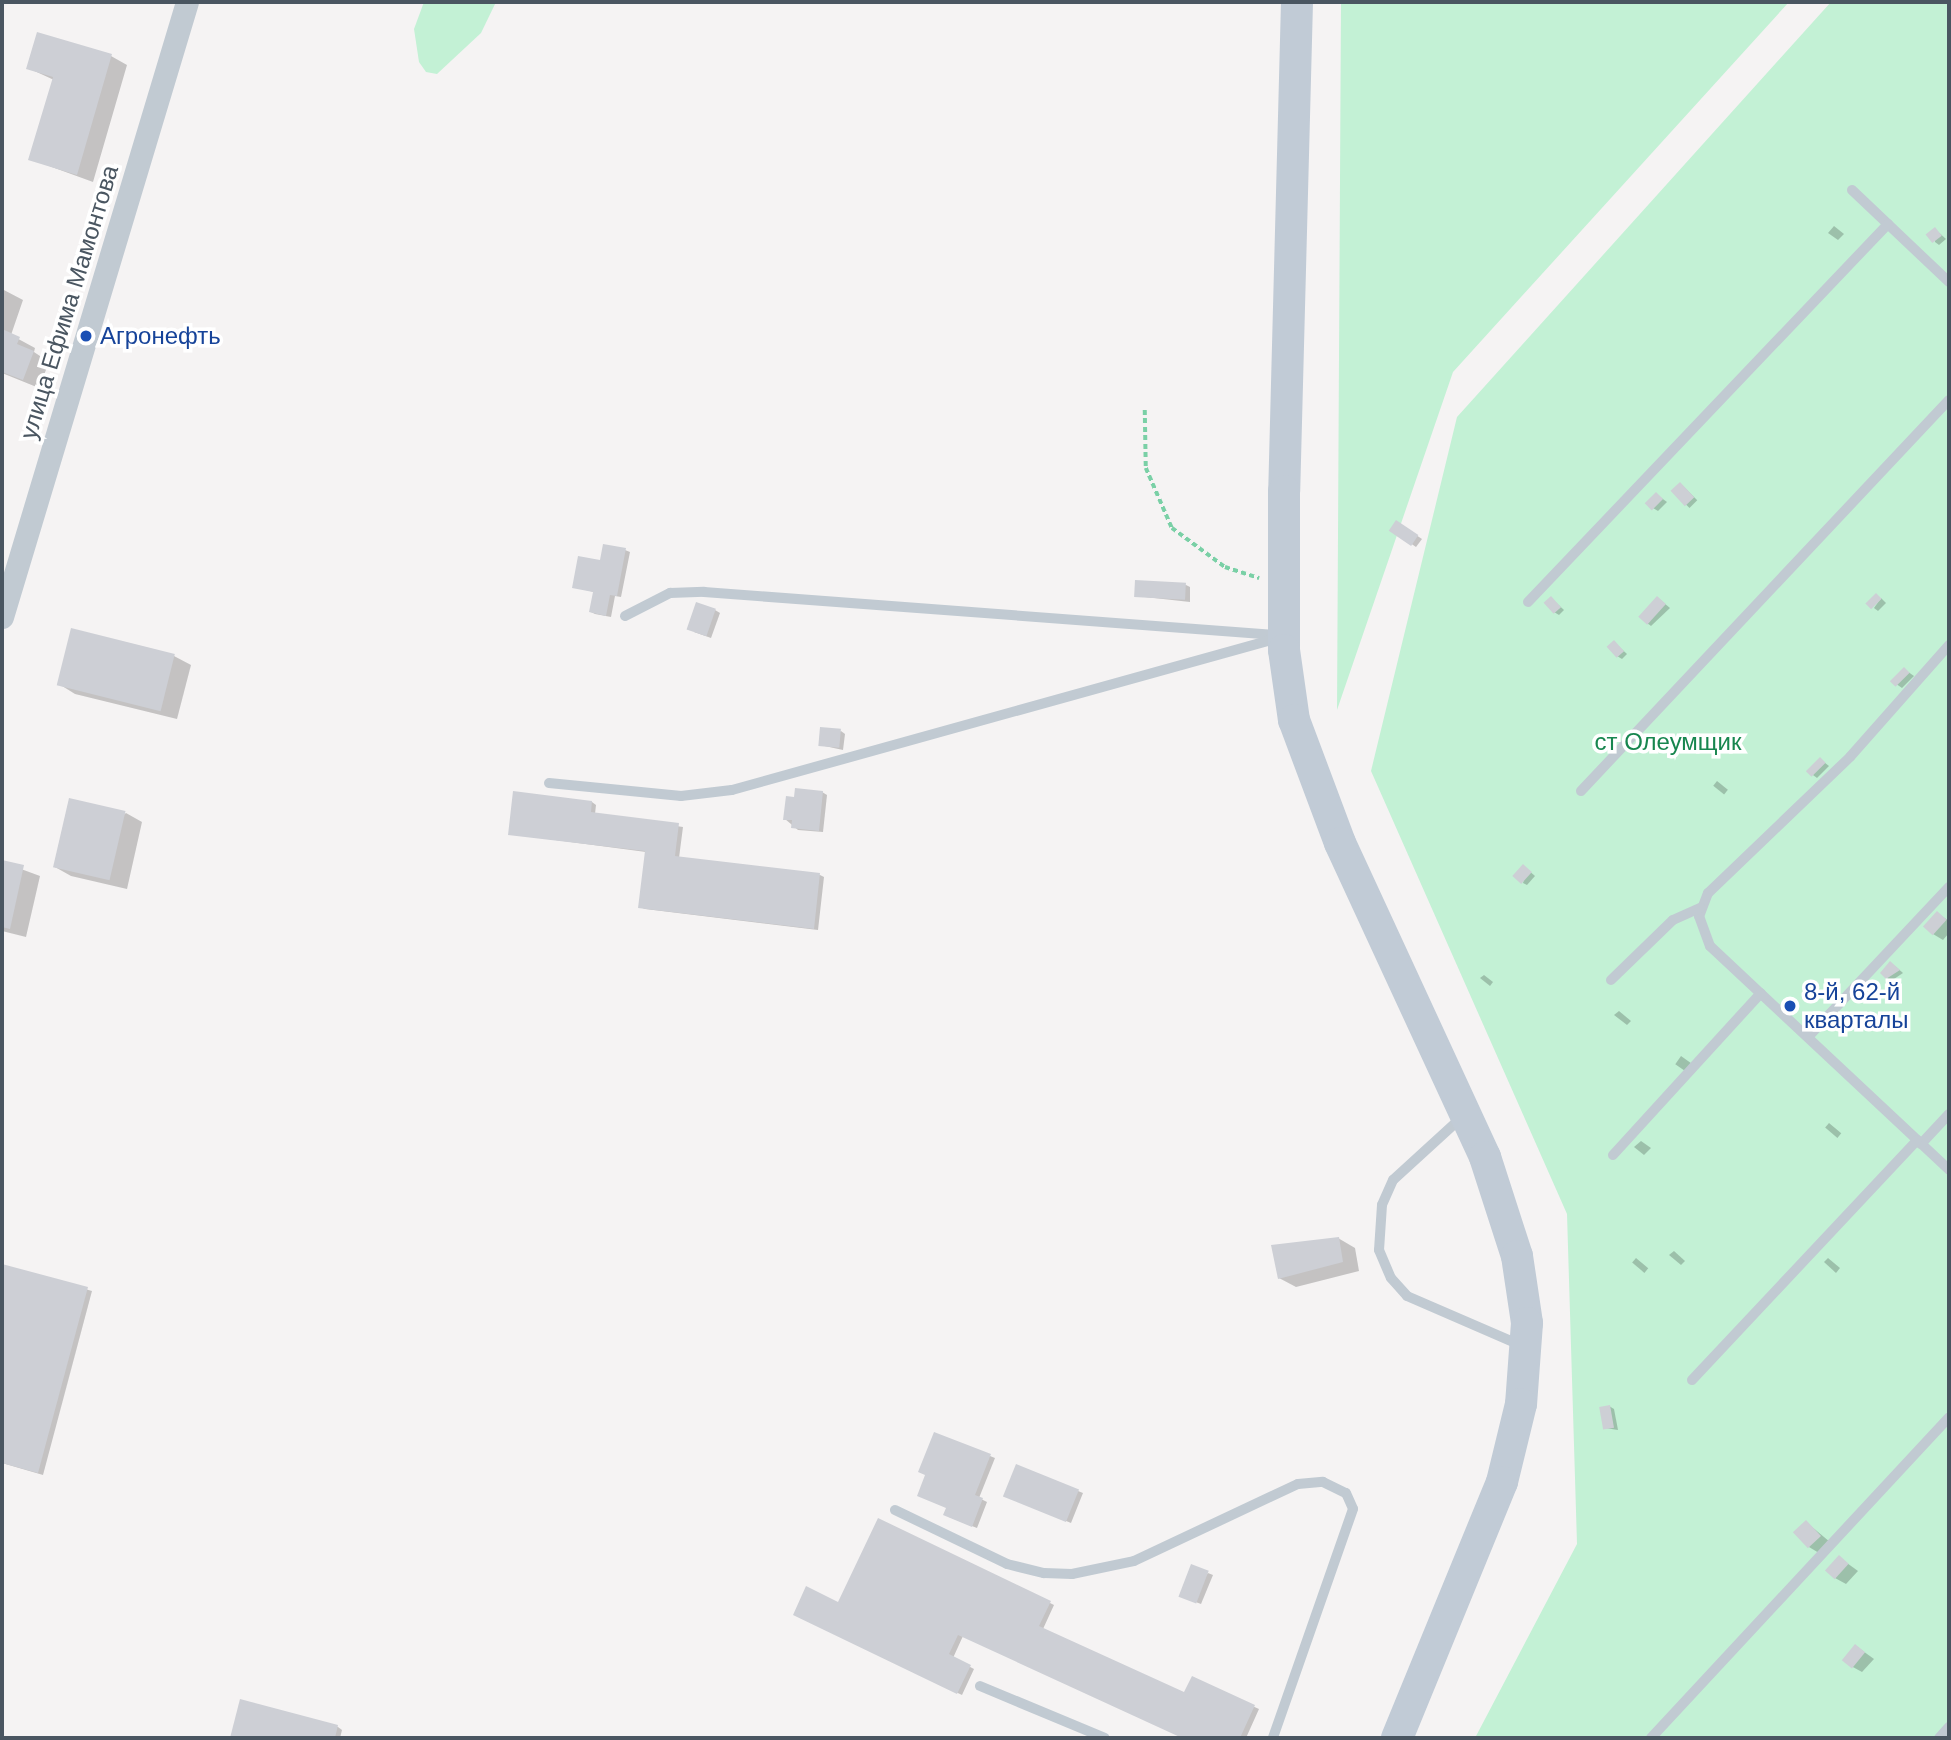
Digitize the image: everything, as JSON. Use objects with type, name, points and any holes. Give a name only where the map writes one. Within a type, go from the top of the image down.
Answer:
[{"type":"street","name":"улица Ефима Мамонтова","points":[[2,617],[187,2]]},
{"type":"street","points":[[1297,2],[1284,587],[1284,636],[1292,708],[1306,761],[1466,1114],[1517,1256],[1526,1348],[1521,1404],[1502,1482],[1396,1738]]},
{"type":"lane","points":[[1852,190],[1949,282]]},
{"type":"lane","points":[[1528,603],[1888,224]]},
{"type":"lane","points":[[1581,791],[1949,400]]},
{"type":"lane","points":[[625,615],[670,593],[704,592],[1284,636]]},
{"type":"lane","points":[[549,783],[681,796],[732,790],[794,769],[1284,636]]},
{"type":"lane","points":[[1949,645],[1850,757],[1708,893],[1700,908],[1702,931],[1710,946],[1949,1170]]},
{"type":"lane","points":[[1808,1037],[1949,887]]},
{"type":"lane","points":[[1611,980],[1673,920],[1700,908]]},
{"type":"lane","points":[[1613,1155],[1761,993]]},
{"type":"lane","points":[[1466,1114],[1393,1180],[1382,1205],[1379,1250],[1391,1278],[1407,1296],[1526,1348]]},
{"type":"lane","points":[[1692,1380],[1919,1142],[1949,1114]]},
{"type":"lane","points":[[1651,1738],[1949,1417]]},
{"type":"lane","points":[[895,1510],[1007,1564],[1044,1573],[1072,1574],[1134,1561],[1298,1484],[1323,1482],[1346,1493],[1353,1509],[1273,1738]]},
{"type":"lane","points":[[981,1686],[1105,1738]]},
{"type":"lane","points":[[1939,1738],[1949,1727]]},
{"type":"path","points":[[1145,410],[1146,468],[1172,528],[1225,567],[1284,587]]},
{"type":"green space","points":[[424,2],[496,2],[481,33],[437,74],[426,72],[419,62],[414,29]]},
{"type":"green space","points":[[1341,2],[1789,2],[1453,372],[1337,710]]},
{"type":"green space","name":"ст Олеумщик","points":[[1831,2],[1949,2],[1949,1738],[1475,1738],[1577,1544],[1567,1214],[1371,771],[1457,417]]},
{"type":"building","points":[[37,32],[112,54],[77,175],[28,160],[53,77],[26,69]]},
{"type":"building","points":[[1935,227],[1942,236],[1932,243],[1926,234]]},
{"type":"building","points":[[2,329],[20,337],[17,344],[34,351],[23,380],[2,372]]},
{"type":"building","points":[[1680,482],[1694,497],[1685,506],[1670,491]]},
{"type":"building","points":[[1656,492],[1663,499],[1652,510],[1645,503]]},
{"type":"building","points":[[1396,520],[1418,535],[1411,546],[1389,531]]},
{"type":"building","points":[[603,544],[626,548],[617,596],[610,595],[606,616],[589,612],[593,592],[572,588],[578,556],[600,560]]},
{"type":"building","points":[[1135,580],[1186,583],[1185,600],[1134,597]]},
{"type":"building","points":[[1876,593],[1882,599],[1871,609],[1865,604]]},
{"type":"building","points":[[1551,596],[1561,607],[1554,614],[1544,603]]},
{"type":"building","points":[[1657,596],[1666,604],[1647,625],[1638,617]]},
{"type":"building","points":[[696,602],[716,609],[706,636],[687,629]]},
{"type":"building","points":[[71,628],[175,654],[161,711],[57,685]]},
{"type":"building","points":[[1614,640],[1624,651],[1617,658],[1607,647]]},
{"type":"building","points":[[1904,667],[1910,673],[1896,687],[1890,681]]},
{"type":"building","points":[[820,727],[841,729],[839,748],[818,746]]},
{"type":"building","points":[[1820,757],[1826,763],[1812,777],[1806,771]]},
{"type":"building","points":[[795,788],[823,791],[819,831],[791,828],[792,820],[783,820],[786,796],[794,797]]},
{"type":"building","points":[[513,791],[592,801],[591,812],[679,823],[675,856],[820,873],[814,929],[638,908],[645,851],[508,835]]},
{"type":"building","points":[[69,798],[126,811],[110,880],[53,867]]},
{"type":"building","points":[[2,860],[24,865],[10,929],[2,927]]},
{"type":"building","points":[[1523,864],[1532,872],[1521,884],[1512,876]]},
{"type":"building","points":[[1937,911],[1947,920],[1933,935],[1923,927]]},
{"type":"building","points":[[1890,961],[1900,970],[1886,979],[1880,973]]},
{"type":"building","points":[[1339,1237],[1343,1262],[1278,1279],[1271,1245]]},
{"type":"building","points":[[2,1264],[88,1287],[38,1473],[2,1463]]},
{"type":"building","points":[[1610,1405],[1614,1428],[1603,1430],[1599,1407]]},
{"type":"building","points":[[934,1432],[991,1454],[975,1495],[983,1498],[972,1527],[943,1515],[946,1508],[917,1496],[925,1475],[918,1472]]},
{"type":"building","points":[[1016,1464],[1079,1489],[1066,1522],[1003,1496]]},
{"type":"building","points":[[878,1518],[1051,1601],[1039,1626],[1184,1692],[1192,1676],[1255,1705],[1240,1738],[1182,1738],[958,1635],[949,1654],[971,1665],[957,1694],[793,1615],[806,1586],[838,1602]]},
{"type":"building","points":[[1806,1520],[1821,1536],[1808,1548],[1793,1532]]},
{"type":"building","points":[[1839,1555],[1849,1564],[1835,1579],[1825,1571]]},
{"type":"building","points":[[1191,1564],[1209,1571],[1196,1603],[1178,1597]]},
{"type":"building","points":[[1855,1644],[1865,1652],[1852,1669],[1842,1660]]},
{"type":"building","points":[[240,1699],[338,1725],[335,1738],[230,1738]]},
{"type":"place","name":"Агронефть","points":[[86,336]]},
{"type":"place","name":"8-й, 62-й кварталы","points":[[1790,1006]]}]
